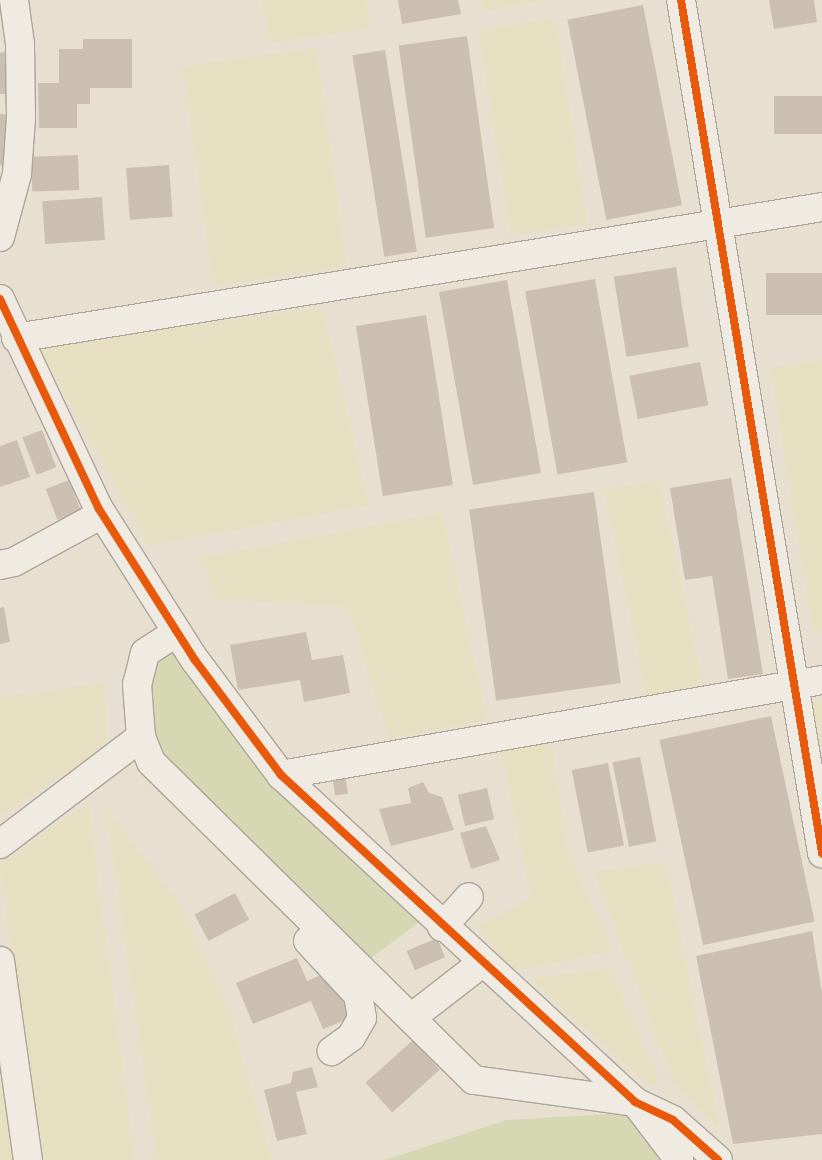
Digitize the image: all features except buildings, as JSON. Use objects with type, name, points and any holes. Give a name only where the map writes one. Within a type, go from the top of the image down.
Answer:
[{"type":"street","points":[[0,237],[17,174],[21,118],[20,44],[14,0]]},
{"type":"street","points":[[681,0],[793,685],[815,772],[822,853]]},
{"type":"street","points":[[16,338],[822,207]]},
{"type":"street","points":[[0,299],[16,338],[102,514],[177,632],[280,776],[442,927],[635,1102],[679,1160]]},
{"type":"street","points":[[0,565],[14,562],[102,514]]},
{"type":"street","points":[[177,632],[145,653],[137,684],[140,737],[151,762],[474,1080],[635,1102],[673,1120],[718,1160]]},
{"type":"street","points":[[280,776],[822,680]]},
{"type":"street","points":[[0,844],[140,737]]},
{"type":"street","points":[[270,878],[308,941],[358,995],[362,1018],[351,1037],[332,1051]]},
{"type":"street","points":[[442,927],[469,897]]},
{"type":"street","points":[[0,961],[28,1160]]},
{"type":"street","points":[[411,1018],[482,963]]},
{"type":"shaded area","points":[[262,0],[366,0],[370,29],[269,43]]},
{"type":"shaded area","points":[[481,0],[544,0],[483,11]]},
{"type":"shaded area","points":[[555,18],[588,223],[510,236],[478,30]]},
{"type":"shaded area","points":[[316,48],[347,267],[213,286],[182,67]]},
{"type":"shaded area","points":[[322,307],[369,505],[149,546],[38,347]]},
{"type":"shaded area","points":[[822,360],[822,632],[813,634],[770,368]]},
{"type":"shaded area","points":[[659,479],[703,686],[647,698],[603,491]]},
{"type":"shaded area","points":[[442,513],[487,720],[389,739],[347,607],[216,599],[199,558]]},
{"type":"shaded area","points":[[104,683],[107,746],[0,816],[0,697]]},
{"type":"shaded area","points":[[822,700],[822,754],[812,702]]},
{"type":"shaded area","points":[[549,728],[568,853],[613,951],[513,971],[477,927],[531,898],[498,737]]},
{"type":"shaded area","points":[[88,803],[135,1160],[37,1160],[0,864]]},
{"type":"shaded area","points":[[106,808],[177,900],[228,1009],[272,1160],[156,1160]]},
{"type":"shaded area","points":[[666,862],[720,1129],[674,1083],[593,872]]},
{"type":"shaded area","points":[[610,968],[659,1081],[650,1086],[530,979]]},
{"type":"shaded area","points":[[0,1079],[3,1079],[16,1160],[0,1160]]},
{"type":"green space","points":[[180,636],[272,764],[429,915],[366,962],[144,745],[145,653]]},
{"type":"green space","points":[[625,1113],[660,1160],[385,1160],[506,1120]]},
{"type":"cycle path","points":[[681,0],[822,853]]},
{"type":"cycle path","points":[[0,299],[99,509],[195,660],[281,775],[635,1102],[673,1120],[718,1160]]}]
